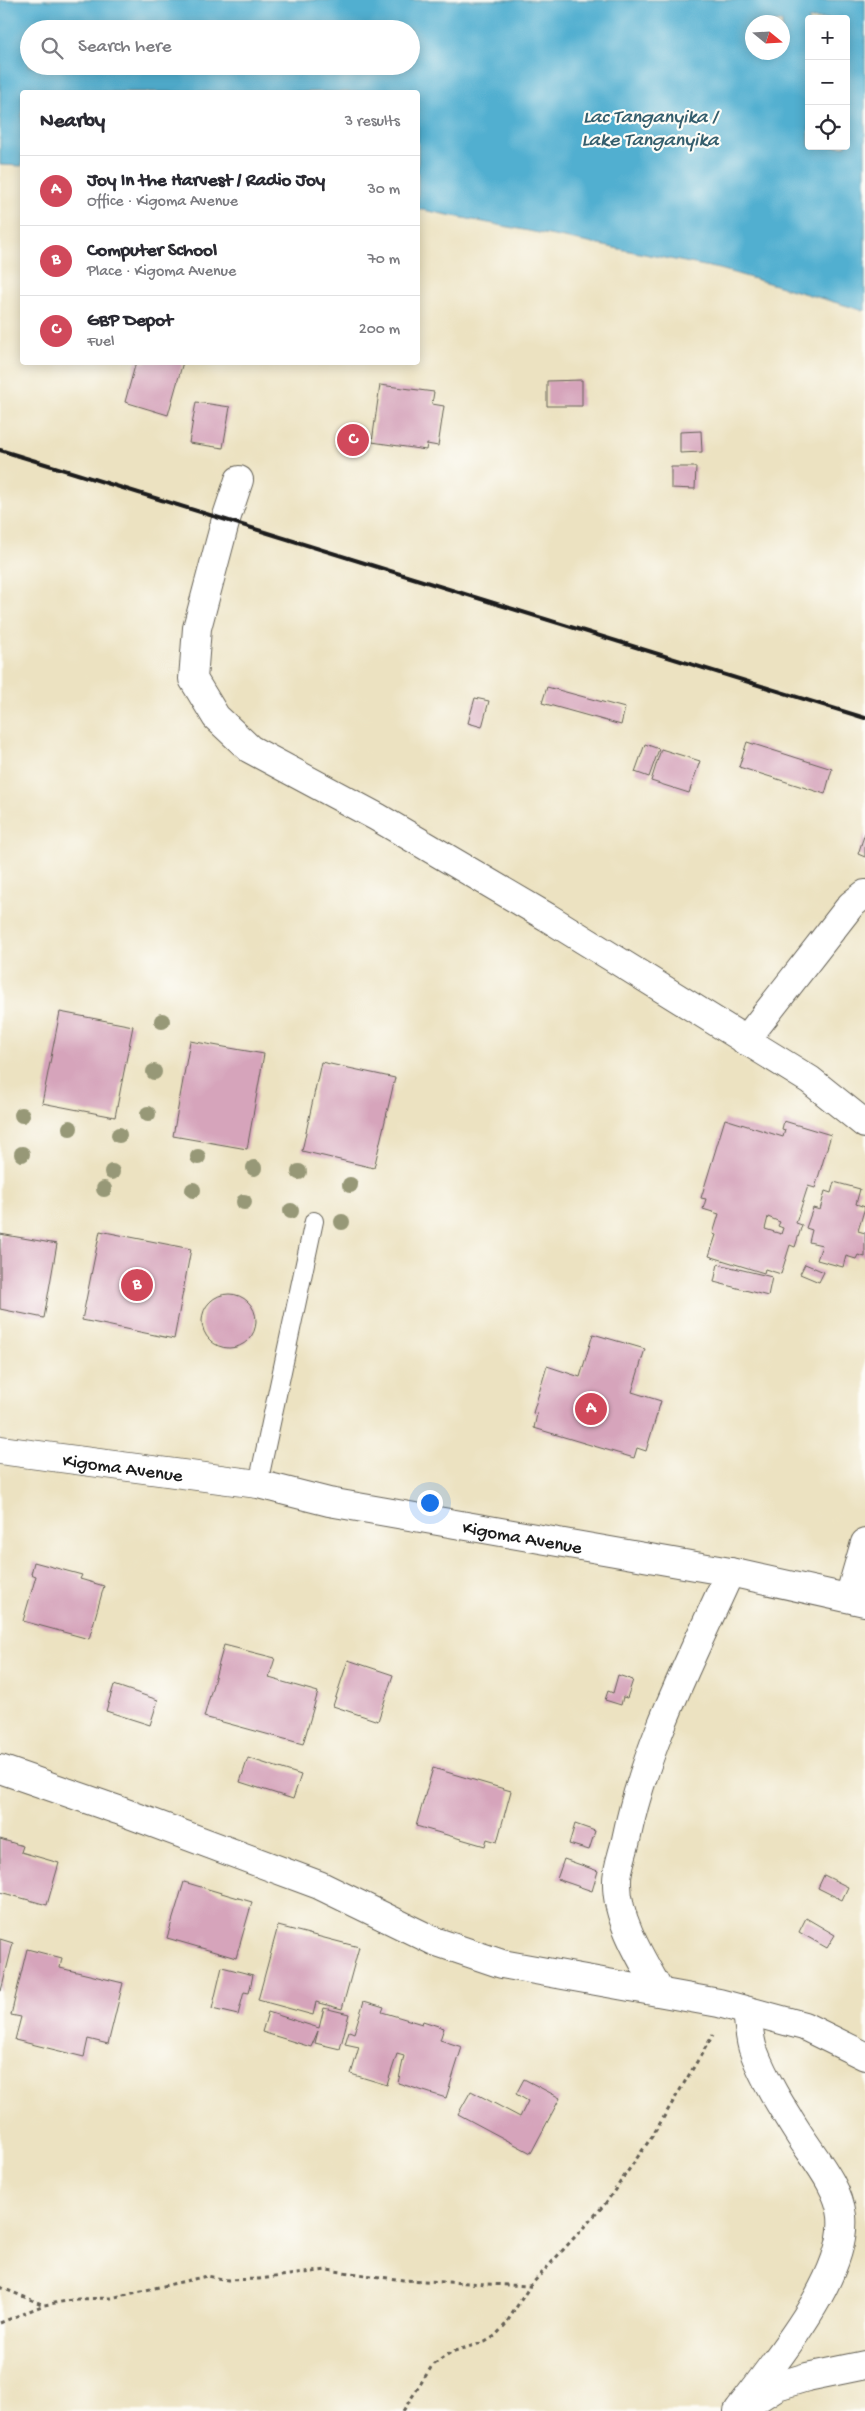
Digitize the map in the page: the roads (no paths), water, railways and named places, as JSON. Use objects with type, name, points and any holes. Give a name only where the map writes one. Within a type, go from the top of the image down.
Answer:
[{"type":"street","points":[[239,480],[226,519],[197,628],[192,679],[216,717],[250,749],[377,817],[548,917],[810,1080],[865,1124]]},
{"type":"street","points":[[745,1041],[851,905],[865,894]]},
{"type":"street","name":"Kigoma Avenue","points":[[0,1450],[258,1484],[329,1502],[730,1572],[857,1600]]},
{"type":"street","points":[[857,1600],[865,1543]]},
{"type":"street","points":[[660,1992],[633,1944],[620,1904],[616,1884],[637,1790],[663,1723],[730,1572]]},
{"type":"street","points":[[0,1769],[118,1810],[319,1885],[434,1941],[502,1964],[739,2008],[804,2026],[865,2056]]},
{"type":"street","points":[[738,2411],[790,2342],[827,2280],[837,2258],[842,2222],[835,2192],[787,2115],[753,2051],[739,2008]]},
{"type":"street","points":[[738,2411],[777,2386],[807,2377],[865,2365]]},
{"type":"lane","points":[[258,1484],[314,1220]]},
{"type":"water","name":"Lac Tanganyika / Lake Tanganyika","points":[[0,0],[865,0],[865,311],[720,269],[420,209],[420,90],[20,90],[20,166],[0,165]]},
{"type":"railway","points":[[0,450],[865,718]]},
{"type":"place","name":"GBP Depot","points":[[353,440]]},
{"type":"place","name":"Computer School","points":[[137,1285]]},
{"type":"place","name":"Joy In the Harvest / Radio Joy","points":[[591,1409]]}]
